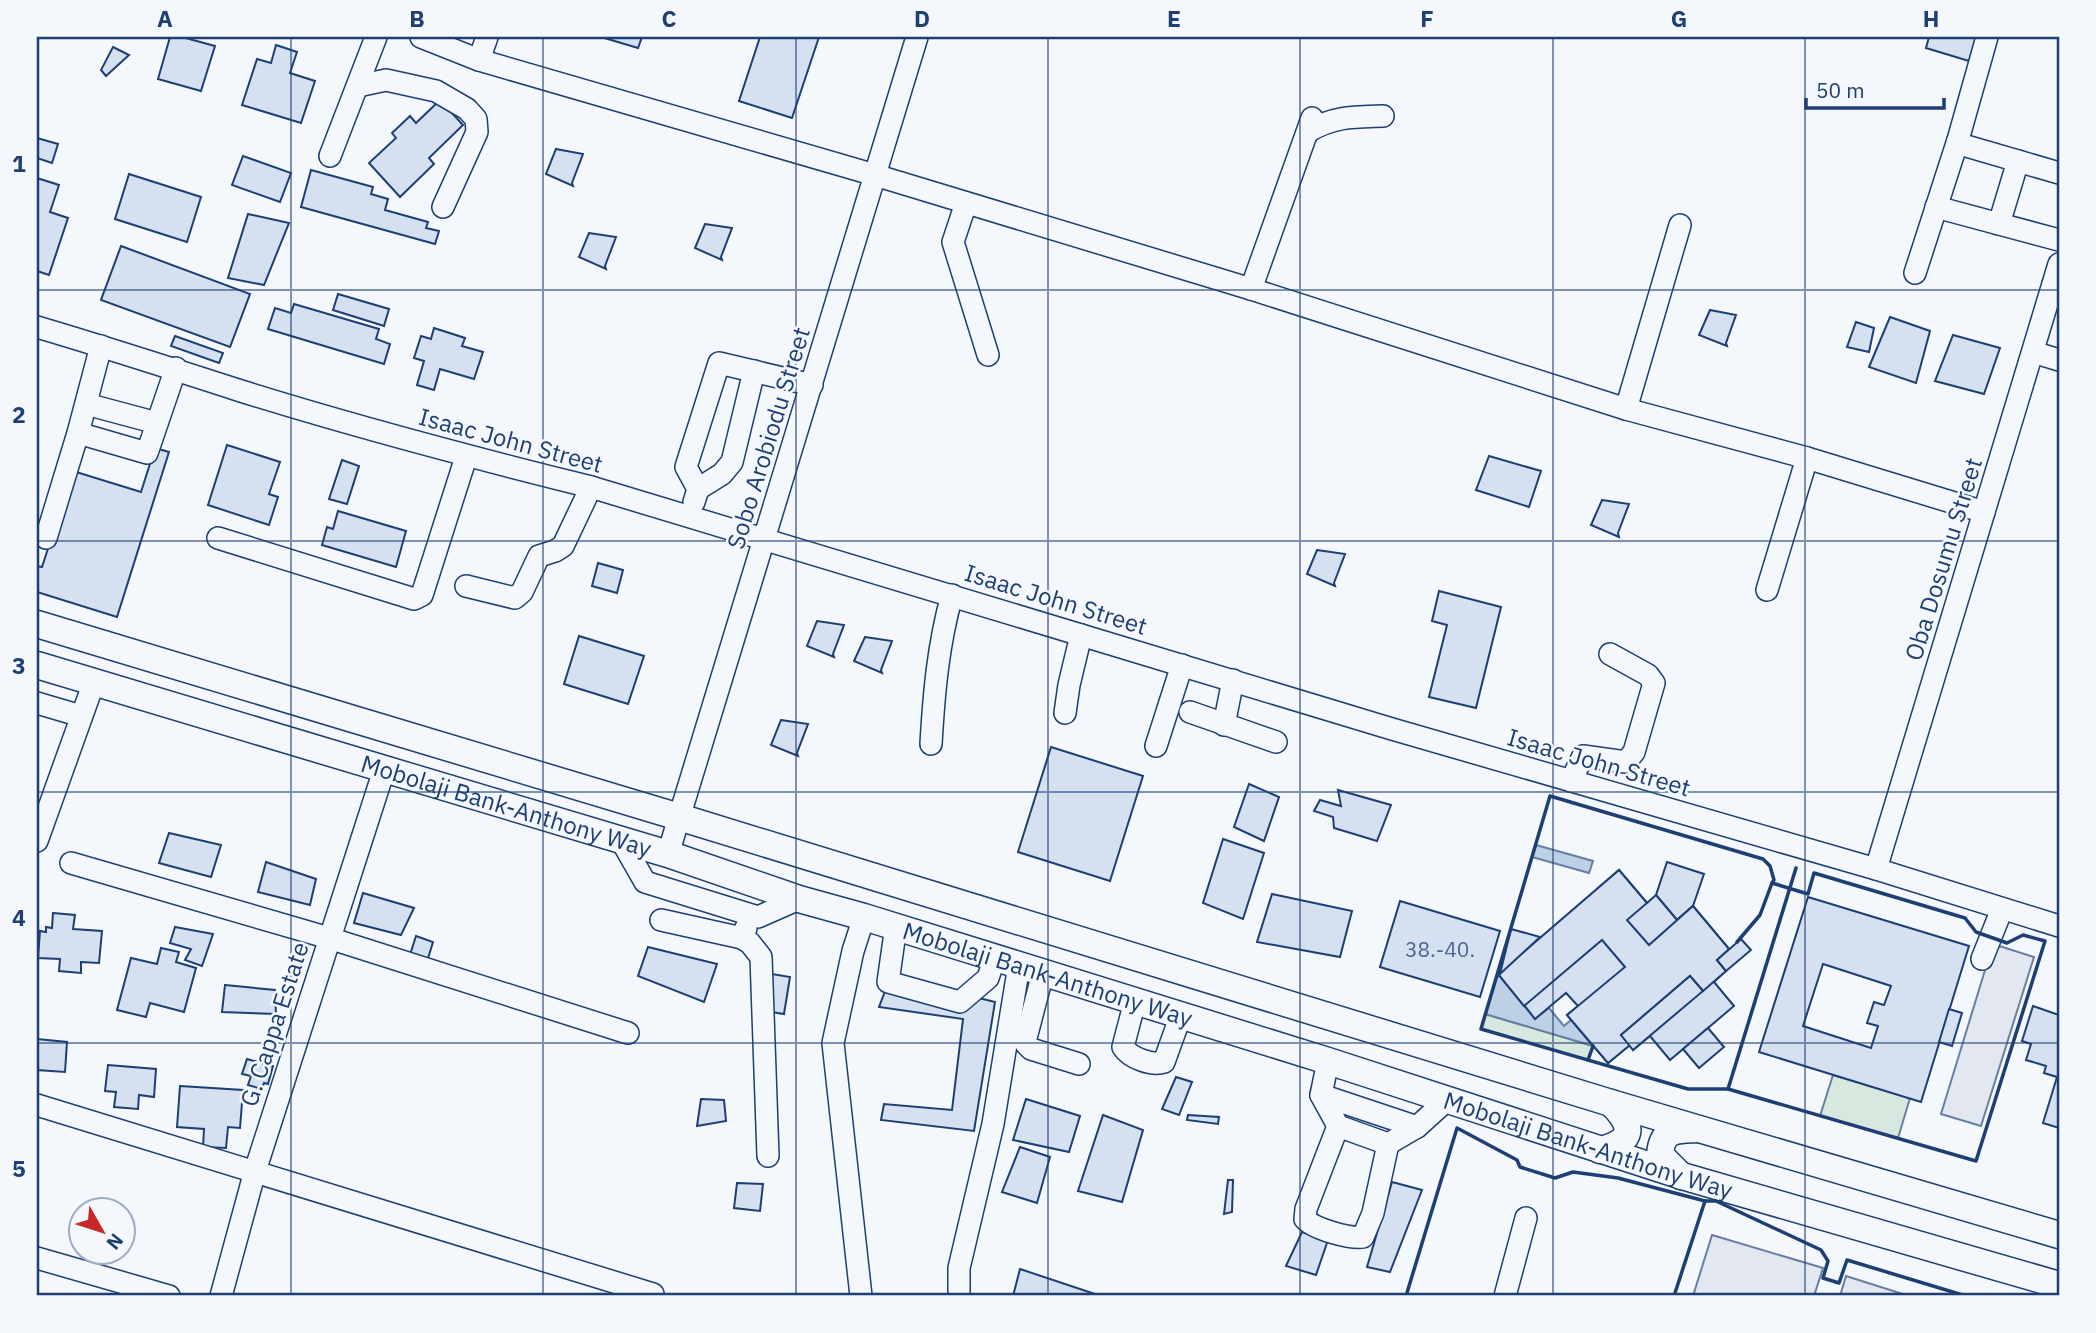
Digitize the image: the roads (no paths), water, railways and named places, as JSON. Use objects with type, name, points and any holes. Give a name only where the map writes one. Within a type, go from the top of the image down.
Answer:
[{"type":"main road","name":"Mobolaji Bank-Anthony Way","points":[[37,624],[680,817],[1611,1103],[2059,1235]]},
{"type":"main road","name":"Mobolaji Bank-Anthony Way","points":[[37,665],[668,854],[799,899],[864,916],[1448,1099],[1682,1177],[2059,1285]]},
{"type":"main road","points":[[1600,1150],[1618,1146],[1625,1137],[1628,1126],[1625,1116],[1611,1103]]},
{"type":"main road","points":[[1682,1177],[1660,1155],[1661,1143],[1675,1130],[1700,1129]]},
{"type":"main road","points":[[2019,1273],[2046,1296]]},
{"type":"street","points":[[330,156],[376,37]]},
{"type":"street","points":[[421,37],[479,60],[875,175],[1251,289],[1626,409],[1807,458],[1984,512]]},
{"type":"street","points":[[479,60],[486,37]]},
{"type":"street","name":"Sobo Arobiodu Street","points":[[668,854],[917,37]]},
{"type":"street","points":[[1915,274],[1958,140],[1987,37]]},
{"type":"street","points":[[358,86],[386,80],[436,91],[467,109],[476,119],[477,132],[443,207]]},
{"type":"street","points":[[1251,289],[1311,124],[1343,117],[1383,116]]},
{"type":"street","points":[[1958,140],[1963,145],[2059,173]]},
{"type":"street","points":[[1998,223],[2018,161]]},
{"type":"street","points":[[967,203],[953,242],[988,355]]},
{"type":"street","points":[[1936,207],[2059,240]]},
{"type":"street","points":[[1626,409],[1680,225]]},
{"type":"street","name":"Oba Dosumu Street","points":[[1876,869],[2059,264]]},
{"type":"street","name":"Isaac John Street","points":[[37,327],[466,457],[591,487],[1571,781],[1876,869],[2059,926]]},
{"type":"street","points":[[46,538],[102,346]]},
{"type":"street","points":[[2033,352],[2059,360]]},
{"type":"street","points":[[698,489],[686,467],[719,363],[812,385]]},
{"type":"street","points":[[78,433],[147,453],[176,368]]},
{"type":"street","points":[[690,517],[698,489],[722,474],[732,462],[754,371]]},
{"type":"street","points":[[86,404],[157,423]]},
{"type":"street","points":[[218,538],[414,599],[422,595],[466,457]]},
{"type":"street","points":[[1767,590],[1807,458]]},
{"type":"street","points":[[466,586],[515,598],[522,592],[539,555],[563,546],[591,487]]},
{"type":"street","points":[[931,744],[934,684],[942,629],[952,595]]},
{"type":"street","points":[[1065,713],[1081,635]]},
{"type":"street","points":[[1571,781],[1583,756],[1626,762],[1634,752],[1654,683],[1648,675],[1610,654]]},
{"type":"street","points":[[1156,747],[1182,665]]},
{"type":"street","points":[[1224,725],[1233,680]]},
{"type":"street","points":[[37,841],[93,682]]},
{"type":"street","points":[[37,703],[81,716]]},
{"type":"street","points":[[1190,712],[1276,742]]},
{"type":"street","name":"G. Cappa Estate","points":[[221,1296],[256,1171],[384,770]]},
{"type":"street","points":[[621,840],[645,882],[758,917]]},
{"type":"street","points":[[71,863],[329,938],[628,1033]]},
{"type":"street","points":[[742,938],[746,928],[758,917],[799,899]]},
{"type":"street","points":[[1982,958],[2003,909]]},
{"type":"street","points":[[861,1296],[833,1043],[853,951],[864,916]]},
{"type":"street","points":[[661,920],[742,938],[750,943],[761,957],[768,1156]]},
{"type":"street","points":[[896,926],[888,982],[960,1002],[988,978],[1019,965]]},
{"type":"street","points":[[1019,965],[1027,1044],[1031,1049],[1079,1064]]},
{"type":"street","points":[[959,1296],[959,1268],[993,1124],[1019,965]]},
{"type":"street","points":[[1135,1001],[1124,1047],[1130,1056],[1159,1064],[1164,1062],[1181,1015]]},
{"type":"street","points":[[1328,1061],[1321,1095],[1338,1126],[1388,1144]]},
{"type":"street","points":[[1321,1095],[1417,1127]]},
{"type":"street","points":[[1338,1126],[1306,1209],[1305,1220],[1312,1226],[1353,1238],[1363,1237],[1373,1213],[1388,1144],[1417,1127],[1448,1099]]},
{"type":"street","points":[[37,1105],[653,1294]]},
{"type":"street","points":[[1505,1296],[1526,1218]]},
{"type":"street","points":[[37,1258],[169,1296]]},
{"type":"water","points":[[1536,845],[1593,861],[1589,873],[1532,857]]},
{"type":"water","points":[[1498,974],[1535,1019],[1549,1008],[1564,1026],[1571,1020],[1593,1046],[1485,1014]]}]
